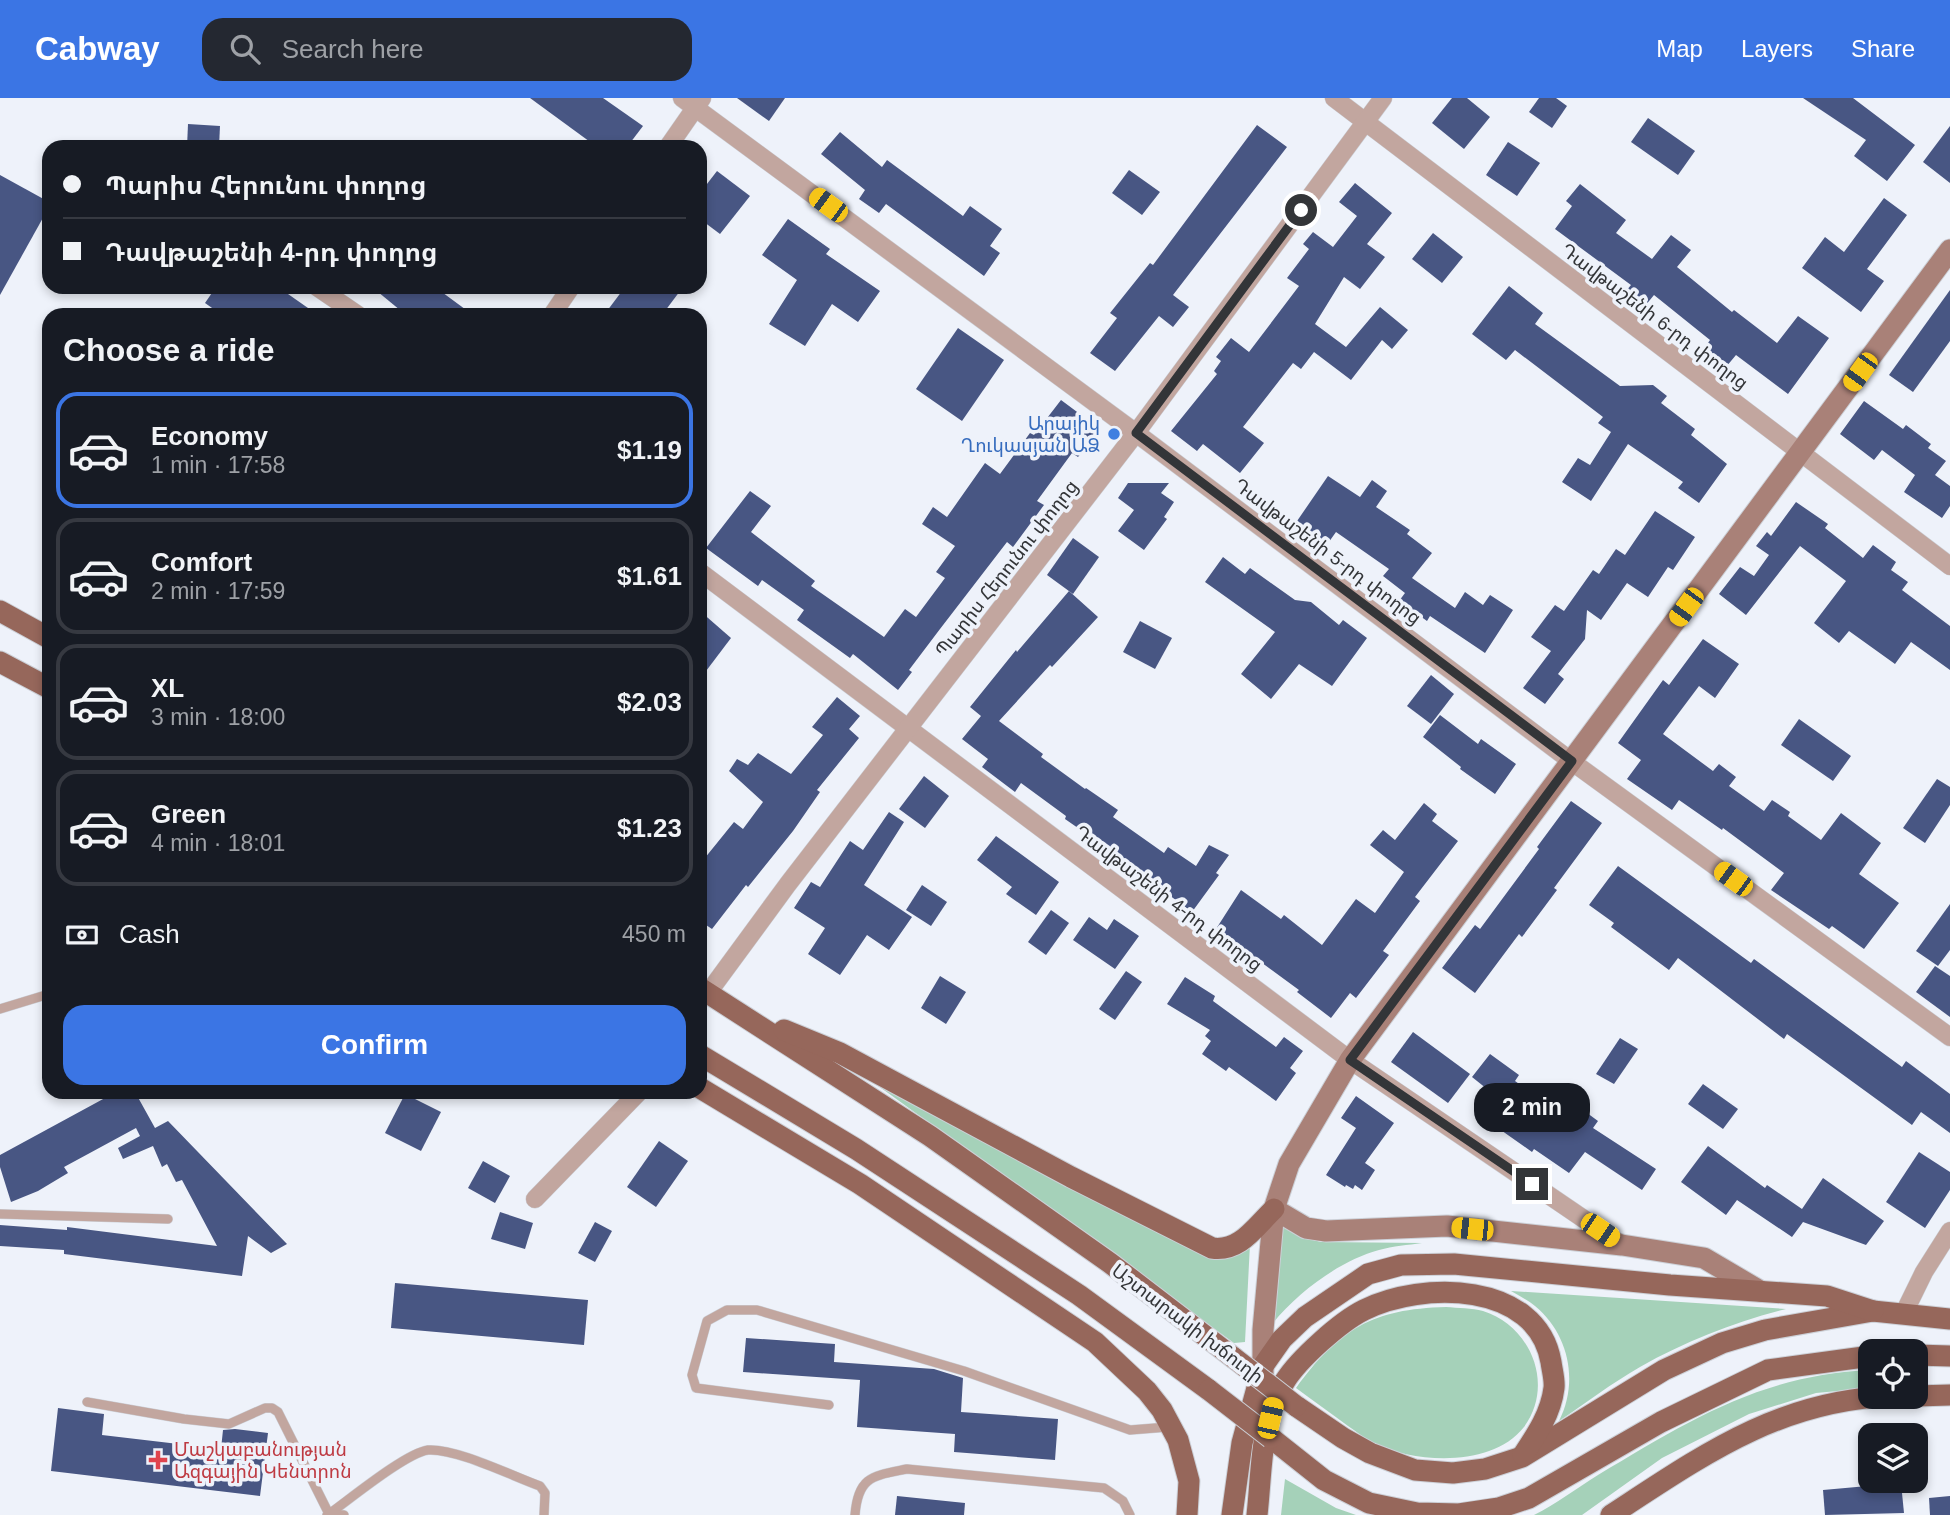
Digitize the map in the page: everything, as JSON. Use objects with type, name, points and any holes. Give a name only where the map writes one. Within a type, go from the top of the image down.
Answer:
[{"type":"main road","points":[[0,611],[42,634]]},
{"type":"main road","points":[[0,662],[42,684]]},
{"type":"main road","name":"Աշտարակի խճուղի","points":[[707,992],[930,1136],[1110,1263],[1296,1406],[1343,1438],[1370,1453],[1415,1470],[1453,1473],[1485,1469],[1522,1457],[1664,1370],[1722,1343],[1765,1330],[1873,1311],[1950,1319]]},
{"type":"main road","points":[[733,1009],[840,1053],[1071,1177],[1212,1248],[1225,1250],[1237,1245],[1274,1209]]},
{"type":"main road","points":[[707,1059],[856,1149],[1079,1295],[1269,1435],[1324,1480],[1369,1503],[1417,1513],[1459,1514],[1499,1508],[1529,1498],[1661,1422],[1768,1370],[1858,1358]]},
{"type":"main road","points":[[707,1092],[860,1184],[1095,1342],[1147,1391],[1178,1440],[1189,1481],[1188,1515]]},
{"type":"main road","points":[[1232,1515],[1242,1443],[1263,1366],[1282,1339],[1305,1317],[1368,1274],[1401,1265],[1454,1264],[1670,1285],[1827,1296],[1873,1311]]},
{"type":"main road","points":[[1258,1515],[1273,1405],[1285,1380],[1325,1338],[1364,1310],[1408,1296],[1465,1294],[1501,1301],[1527,1316],[1548,1345],[1555,1387],[1545,1421],[1522,1457]]},
{"type":"main road","points":[[1928,1355],[1950,1356]]},
{"type":"main road","points":[[1928,1396],[1950,1395]]},
{"type":"main road","points":[[1611,1515],[1689,1465],[1751,1430],[1802,1410],[1858,1399]]},
{"type":"street","name":"Դավթաշենի 6-րդ փողոց","points":[[1334,98],[1950,566]]},
{"type":"street","name":"Պարիս Հերունու փողոց","points":[[707,986],[1136,433],[1384,98]]},
{"type":"street","points":[[672,140],[693,101]]},
{"type":"street","name":"Դավթաշենի 5-րդ փողոց","points":[[693,101],[1572,761],[1950,1037]]},
{"type":"street","points":[[1269,1435],[1263,1330],[1274,1209],[1289,1164],[1350,1060],[1950,250]]},
{"type":"street","points":[[327,294],[348,308]]},
{"type":"street","name":"Դավթաշենի 4-րդ փողոց","points":[[707,577],[1350,1060],[1622,1245]]},
{"type":"street","points":[[535,1199],[632,1099]]},
{"type":"street","points":[[1274,1209],[1306,1228],[1326,1231],[1447,1226],[1622,1245],[1704,1258],[1760,1291]]},
{"type":"street","points":[[1903,1315],[1924,1272],[1950,1231]]},
{"type":"lane","points":[[0,1009],[42,996]]},
{"type":"lane","points":[[0,1214],[168,1219]]},
{"type":"lane","points":[[829,1405],[696,1388],[692,1375],[707,1321],[727,1310],[757,1310],[964,1371],[1130,1430],[1171,1427]]},
{"type":"lane","points":[[87,1402],[184,1419],[229,1423],[265,1408],[272,1408],[278,1412],[328,1514]]},
{"type":"lane","points":[[328,1514],[409,1458],[426,1450],[445,1450],[540,1486],[545,1493],[544,1515]]},
{"type":"lane","points":[[855,1515],[856,1498],[863,1484],[875,1475],[907,1469],[1104,1488],[1123,1501],[1130,1515]]},
{"type":"lane","points":[[328,1514],[344,1515]]},
{"type":"green space","points":[[877,1085],[1179,1243],[1250,1244],[1245,1342],[1234,1343]]},
{"type":"green space","points":[[1278,1223],[1298,1236],[1321,1242],[1422,1243],[1384,1249],[1335,1269],[1295,1300],[1273,1323]]},
{"type":"green space","points":[[1511,1291],[1786,1309],[1730,1326],[1675,1349],[1630,1373],[1559,1421],[1565,1406],[1569,1375],[1563,1344],[1547,1317]]},
{"type":"green space","points":[[1446,1307],[1479,1310],[1500,1319],[1525,1343],[1533,1359],[1537,1393],[1533,1411],[1524,1427],[1493,1450],[1453,1458],[1431,1458],[1391,1450],[1374,1444],[1296,1388],[1327,1351],[1359,1326],[1397,1312]]},
{"type":"green space","points":[[1858,1371],[1858,1389],[1816,1393],[1749,1414],[1662,1458],[1582,1515],[1534,1515],[1696,1419],[1761,1391],[1831,1374]]},
{"type":"green space","points":[[1285,1479],[1336,1508],[1356,1515],[1281,1515]]},
{"type":"building","points":[[530,98],[603,98],[643,126],[632,140],[587,140]]},
{"type":"building","points":[[737,98],[785,98],[769,121]]},
{"type":"building","points":[[1452,98],[1467,98],[1490,117],[1464,149],[1432,123]]},
{"type":"building","points":[[1539,98],[1556,98],[1567,106],[1552,128],[1529,112]]},
{"type":"building","points":[[1803,98],[1853,98],[1915,145],[1887,181],[1854,156],[1866,140]]},
{"type":"building","points":[[1648,118],[1695,151],[1678,175],[1631,142]]},
{"type":"building","points":[[188,124],[220,126],[219,140],[187,140]]},
{"type":"building","points":[[1257,125],[1287,147],[1173,295],[1189,307],[1173,327],[1159,316],[1115,371],[1090,353],[1117,318],[1110,313],[1150,263],[1153,265]]},
{"type":"building","points":[[1950,126],[1950,183],[1923,162]]},
{"type":"building","points":[[840,132],[882,167],[887,160],[963,216],[970,206],[1002,229],[990,246],[1000,253],[984,276],[886,204],[879,213],[859,199],[865,190],[821,154]]},
{"type":"building","points":[[1508,142],[1540,163],[1517,196],[1486,175]]},
{"type":"building","points":[[1129,170],[1160,192],[1142,215],[1112,193]]},
{"type":"building","points":[[717,171],[750,196],[720,234],[707,224],[707,184]]},
{"type":"building","points":[[0,175],[42,198],[42,220],[0,295]]},
{"type":"building","points":[[1355,183],[1392,213],[1367,244],[1385,257],[1360,289],[1344,277],[1315,324],[1346,347],[1380,307],[1408,330],[1392,349],[1382,340],[1351,380],[1314,352],[1301,369],[1293,363],[1243,427],[1264,443],[1240,473],[1203,444],[1197,451],[1171,431],[1217,374],[1214,371],[1221,361],[1216,357],[1231,338],[1249,352],[1299,286],[1287,278],[1309,249],[1303,244],[1313,232],[1333,247],[1357,216],[1339,202]]},
{"type":"building","points":[[1580,184],[1626,220],[1616,233],[1652,259],[1671,235],[1691,250],[1677,267],[1732,312],[1734,310],[1777,343],[1798,316],[1829,338],[1788,394],[1736,355],[1726,367],[1703,350],[1710,340],[1654,295],[1645,306],[1626,291],[1631,285],[1555,229],[1572,206],[1566,201]]},
{"type":"building","points":[[1884,198],[1907,215],[1867,269],[1884,281],[1861,312],[1802,268],[1825,237],[1844,252]]},
{"type":"building","points":[[788,219],[830,249],[826,254],[880,291],[858,322],[832,304],[805,346],[769,324],[797,280],[762,255]]},
{"type":"building","points":[[1433,233],[1463,257],[1442,283],[1412,259]]},
{"type":"building","points":[[1509,286],[1543,313],[1535,324],[1620,386],[1653,385],[1667,396],[1661,403],[1695,429],[1691,435],[1727,464],[1699,503],[1678,488],[1683,482],[1628,444],[1591,501],[1562,482],[1578,458],[1590,465],[1611,432],[1598,423],[1603,417],[1515,350],[1506,360],[1472,334]]},
{"type":"building","points":[[1950,290],[1950,341],[1913,392],[1889,375]]},
{"type":"building","points":[[211,294],[288,294],[308,308],[212,308],[205,303]]},
{"type":"building","points":[[380,294],[444,294],[464,308],[398,308]]},
{"type":"building","points":[[620,294],[678,294],[667,308],[609,308]]},
{"type":"building","points":[[958,328],[1004,360],[962,421],[916,389]]},
{"type":"building","points":[[1061,400],[1100,429],[1078,457],[1072,453],[1037,501],[1044,505],[1013,547],[1007,542],[909,670],[912,672],[898,690],[853,654],[850,658],[797,620],[804,610],[762,580],[758,586],[707,549],[750,491],[771,506],[751,532],[815,581],[811,586],[884,637],[905,609],[916,617],[945,578],[936,572],[955,546],[922,524],[933,507],[947,517],[985,463],[1000,474],[1030,433],[1034,435]]},
{"type":"building","points":[[1864,401],[1903,429],[1906,425],[1931,444],[1928,448],[1946,461],[1935,475],[1950,486],[1950,506],[1942,518],[1904,492],[1915,475],[1882,450],[1874,460],[1840,434]]},
{"type":"building","points":[[1328,476],[1360,497],[1372,480],[1387,491],[1376,507],[1410,530],[1407,534],[1432,553],[1412,578],[1455,608],[1465,592],[1483,605],[1490,595],[1513,610],[1485,653],[1430,616],[1427,621],[1399,601],[1405,593],[1383,576],[1389,569],[1336,532],[1326,546],[1295,524]]},
{"type":"building","points":[[1128,483],[1169,483],[1161,493],[1174,502],[1164,517],[1167,519],[1144,550],[1118,531],[1134,510],[1118,498]]},
{"type":"building","points":[[1796,502],[1828,524],[1825,528],[1863,558],[1873,545],[1896,562],[1891,570],[1908,582],[1902,590],[1950,626],[1950,670],[1911,642],[1895,664],[1849,631],[1839,643],[1814,623],[1846,581],[1800,546],[1746,615],[1719,594],[1740,567],[1754,576],[1769,555],[1756,546],[1767,532],[1771,536]]},
{"type":"building","points":[[1655,511],[1695,537],[1673,570],[1668,567],[1648,597],[1627,583],[1601,620],[1587,610],[1585,639],[1558,674],[1564,679],[1545,704],[1523,688],[1551,651],[1531,637],[1555,605],[1564,611],[1593,570],[1599,574],[1616,549],[1625,555]]},
{"type":"building","points":[[1073,538],[1099,557],[1073,594],[1047,575]]},
{"type":"building","points":[[1223,557],[1245,574],[1250,568],[1295,600],[1311,602],[1339,625],[1343,620],[1367,638],[1332,686],[1299,664],[1271,699],[1241,674],[1275,632],[1205,582]]},
{"type":"building","points":[[1069,591],[1098,617],[999,721],[1043,754],[1041,757],[1118,810],[1113,817],[1164,853],[1168,847],[1196,866],[1209,845],[1229,855],[1216,873],[1219,875],[1192,912],[1146,878],[1147,876],[1065,819],[1066,816],[1021,783],[1015,792],[982,767],[988,759],[962,739],[981,716],[970,707]]},
{"type":"building","points":[[707,617],[731,638],[707,670]]},
{"type":"building","points":[[1140,621],[1172,638],[1155,669],[1123,652]]},
{"type":"building","points":[[1703,639],[1739,664],[1715,698],[1699,686],[1663,734],[1713,771],[1719,764],[1736,777],[1729,786],[1764,811],[1772,800],[1790,812],[1788,816],[1821,840],[1841,813],[1881,843],[1859,874],[1899,903],[1864,949],[1832,926],[1829,929],[1771,890],[1784,873],[1723,828],[1722,830],[1679,800],[1672,810],[1627,779],[1641,760],[1618,743],[1663,680],[1669,685]]},
{"type":"building","points":[[1431,675],[1454,694],[1431,724],[1407,706]]},
{"type":"building","points":[[837,697],[860,716],[849,729],[859,738],[817,790],[820,792],[793,831],[712,929],[707,926],[707,855],[734,822],[743,829],[763,802],[729,771],[737,759],[748,765],[758,753],[791,774],[823,735],[812,727]]},
{"type":"building","points":[[1440,715],[1478,744],[1481,739],[1516,764],[1495,794],[1460,769],[1461,767],[1423,737]]},
{"type":"building","points":[[1799,719],[1851,756],[1833,781],[1781,745]]},
{"type":"building","points":[[924,776],[949,796],[925,828],[899,809]]},
{"type":"building","points":[[1937,779],[1950,787],[1950,805],[1925,843],[1903,828]]},
{"type":"building","points":[[1571,801],[1602,823],[1522,937],[1519,934],[1475,993],[1442,968],[1475,925],[1480,929]]},
{"type":"building","points":[[1424,803],[1437,814],[1432,821],[1458,841],[1415,897],[1420,901],[1383,951],[1389,955],[1356,998],[1350,993],[1331,1018],[1297,992],[1299,990],[1216,929],[1241,890],[1281,919],[1284,915],[1322,945],[1356,899],[1375,913],[1404,872],[1370,845],[1383,830],[1395,840]]},
{"type":"building","points":[[889,812],[904,822],[864,885],[912,917],[889,950],[867,935],[840,975],[808,954],[825,928],[794,908],[811,882],[820,887],[850,841],[863,850]]},
{"type":"building","points":[[996,836],[1059,882],[1036,915],[1006,894],[1012,887],[977,860]]},
{"type":"building","points":[[1618,866],[1751,963],[1754,959],[1902,1067],[1906,1061],[1950,1094],[1950,1133],[1921,1112],[1912,1125],[1787,1034],[1784,1039],[1678,958],[1669,970],[1611,927],[1614,923],[1589,905]]},
{"type":"building","points":[[922,885],[947,902],[931,926],[906,910]]},
{"type":"building","points":[[1950,904],[1950,950],[1938,966],[1916,951]]},
{"type":"building","points":[[1051,910],[1069,923],[1046,955],[1028,942]]},
{"type":"building","points":[[1089,917],[1107,930],[1114,919],[1139,936],[1115,969],[1073,940]]},
{"type":"building","points":[[1935,966],[1950,976],[1950,1017],[1916,992]]},
{"type":"building","points":[[1126,971],[1142,982],[1115,1020],[1099,1009]]},
{"type":"building","points":[[940,976],[966,992],[946,1024],[921,1008]]},
{"type":"building","points":[[1185,977],[1215,996],[1213,1001],[1276,1047],[1284,1037],[1303,1051],[1290,1068],[1296,1073],[1276,1101],[1229,1067],[1226,1071],[1202,1054],[1211,1041],[1205,1036],[1210,1030],[1167,1004]]},
{"type":"building","points":[[1413,1032],[1470,1074],[1448,1103],[1391,1062]]},
{"type":"building","points":[[1620,1038],[1638,1049],[1614,1084],[1596,1074]]},
{"type":"building","points":[[1490,1054],[1519,1075],[1515,1081],[1543,1101],[1545,1099],[1564,1113],[1572,1102],[1598,1121],[1593,1128],[1656,1169],[1642,1190],[1585,1152],[1569,1173],[1534,1149],[1532,1152],[1488,1121],[1502,1101],[1472,1077]]},
{"type":"building","points":[[1703,1084],[1738,1109],[1723,1129],[1688,1104]]},
{"type":"building","points":[[1356,1096],[1394,1123],[1365,1163],[1375,1170],[1362,1190],[1355,1185],[1353,1189],[1346,1185],[1345,1187],[1326,1175],[1356,1128],[1341,1118]]},
{"type":"building","points":[[103,1099],[139,1099],[155,1128],[168,1121],[287,1244],[271,1253],[248,1236],[242,1276],[64,1254],[64,1250],[0,1246],[0,1225],[67,1230],[67,1227],[217,1246],[182,1180],[176,1182],[167,1164],[162,1167],[153,1146],[123,1159],[118,1148],[140,1136],[136,1128],[64,1167],[68,1173],[38,1191],[11,1202],[0,1167],[0,1155]]},
{"type":"building","points":[[402,1099],[415,1099],[441,1112],[421,1151],[385,1133]]},
{"type":"building","points":[[659,1141],[688,1161],[656,1207],[627,1187]]},
{"type":"building","points":[[1708,1146],[1765,1188],[1767,1185],[1802,1209],[1823,1178],[1884,1221],[1866,1245],[1803,1222],[1792,1237],[1737,1200],[1726,1215],[1681,1182]]},
{"type":"building","points":[[1919,1152],[1950,1172],[1950,1190],[1925,1228],[1886,1202]]},
{"type":"building","points":[[483,1161],[510,1176],[495,1203],[468,1188]]},
{"type":"building","points":[[500,1212],[533,1223],[525,1249],[491,1239]]},
{"type":"building","points":[[595,1222],[612,1231],[595,1262],[578,1253]]},
{"type":"building","points":[[395,1283],[588,1300],[584,1345],[391,1328]]},
{"type":"building","points":[[746,1338],[835,1344],[834,1362],[934,1369],[963,1378],[961,1412],[1058,1419],[1055,1460],[954,1452],[955,1434],[857,1427],[860,1380],[743,1372]]},
{"type":"building","name":"Մաշկաբանության Ազգային Կենտրոն","points":[[58,1408],[104,1414],[102,1435],[221,1449],[223,1430],[268,1433],[260,1496],[51,1471]]},
{"type":"building","points":[[1858,1487],[1858,1493],[1902,1493],[1904,1513],[1825,1515],[1823,1490]]},
{"type":"building","points":[[897,1496],[965,1503],[964,1515],[895,1515]]},
{"type":"building","points":[[1950,1496],[1950,1515],[1930,1515],[1929,1498]]},
{"type":"place","name":"Արայիկ Ղուկասյան ԱՁ","points":[[1114,434]]},
{"type":"place","name":"Մաշկաբանության Ազգային Կենտրոն","points":[[158,1460]]},
{"type":"route","points":[[1301,210],[1136,433],[1572,761],[1350,1060],[1532,1184]]}]
